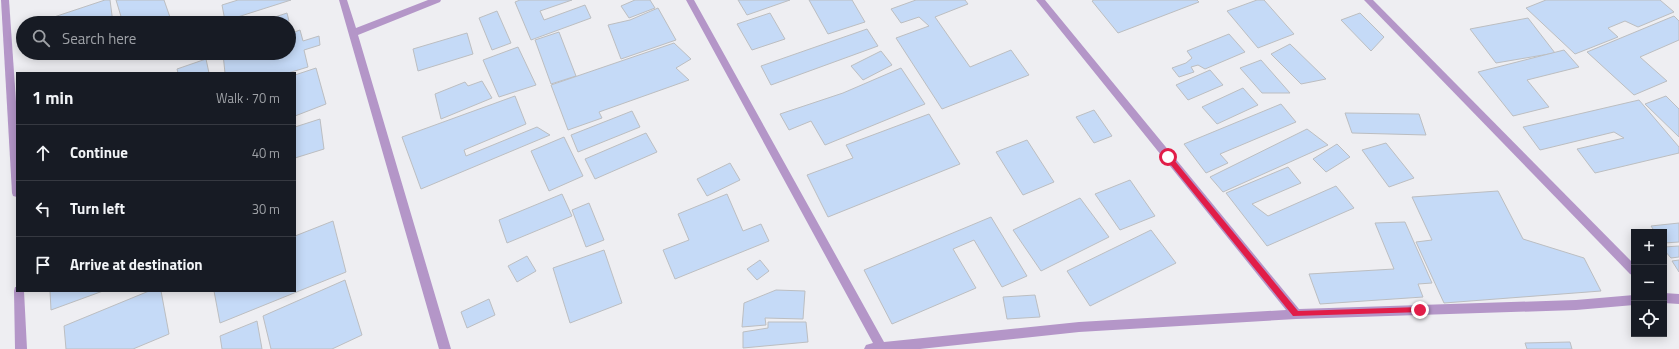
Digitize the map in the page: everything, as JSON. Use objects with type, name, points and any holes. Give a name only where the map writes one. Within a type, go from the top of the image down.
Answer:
[{"type":"street","points":[[5,0],[16,177]]},
{"type":"street","points":[[343,0],[445,349]]},
{"type":"street","points":[[352,33],[437,0]]},
{"type":"street","points":[[690,0],[876,348],[1079,327],[1296,314],[1576,305],[1631,300]]},
{"type":"street","points":[[1040,0],[1296,314]]},
{"type":"street","points":[[1368,0],[1631,268]]},
{"type":"street","points":[[19,292],[21,349]]},
{"type":"street","points":[[1667,298],[1679,299]]},
{"type":"building","points":[[105,0],[110,0],[112,16],[57,16]]},
{"type":"building","points":[[116,0],[164,0],[170,16],[121,16]]},
{"type":"building","points":[[238,0],[291,0],[241,16],[224,16],[222,5]]},
{"type":"building","points":[[520,0],[572,0],[540,11],[544,20],[585,5],[591,18],[531,40],[515,2]]},
{"type":"building","points":[[635,0],[650,0],[655,8],[629,18],[621,6]]},
{"type":"building","points":[[738,0],[790,0],[747,15]]},
{"type":"building","points":[[809,0],[852,0],[865,22],[828,34]]},
{"type":"building","points":[[916,0],[965,0],[968,4],[935,17],[970,67],[1011,50],[1029,75],[942,109],[896,38],[929,26],[919,17],[901,23],[891,9]]},
{"type":"building","points":[[1197,0],[1199,2],[1118,33],[1092,1]]},
{"type":"building","points":[[1257,0],[1264,0],[1294,34],[1258,48],[1227,11]]},
{"type":"building","points":[[1546,0],[1660,0],[1674,12],[1638,27],[1625,21],[1608,28],[1618,37],[1575,54],[1526,8]]},
{"type":"building","points":[[658,8],[676,40],[621,59],[608,25],[630,20]]},
{"type":"building","points":[[497,11],[511,43],[492,50],[479,18]]},
{"type":"building","points":[[287,13],[288,16],[278,16]]},
{"type":"building","points":[[770,13],[785,39],[752,50],[737,24]]},
{"type":"building","points":[[1360,13],[1384,37],[1371,51],[1341,20]]},
{"type":"building","points":[[1674,16],[1679,21],[1679,40],[1640,57],[1667,81],[1634,95],[1587,52]]},
{"type":"building","points":[[1528,18],[1555,53],[1496,63],[1470,29]]},
{"type":"building","points":[[867,29],[878,46],[771,85],[761,66]]},
{"type":"building","points":[[300,30],[303,41],[319,36],[320,45],[304,50],[308,67],[291,72],[225,72],[224,60],[296,60],[296,31]]},
{"type":"building","points":[[559,32],[576,76],[551,84],[535,40]]},
{"type":"building","points":[[467,33],[473,54],[418,71],[413,49]]},
{"type":"building","points":[[1229,34],[1245,52],[1205,69],[1198,65],[1191,67],[1194,72],[1179,77],[1172,68],[1186,63],[1192,58],[1187,51]]},
{"type":"building","points":[[674,43],[691,59],[676,68],[689,80],[599,112],[602,118],[568,130],[551,85]]},
{"type":"building","points":[[1290,44],[1326,79],[1301,84],[1271,54]]},
{"type":"building","points":[[518,47],[536,85],[499,97],[483,60]]},
{"type":"building","points":[[1564,50],[1579,67],[1527,80],[1549,107],[1513,116],[1478,72]]},
{"type":"building","points":[[881,51],[892,65],[863,80],[851,66]]},
{"type":"building","points":[[206,60],[209,72],[178,72],[177,69]]},
{"type":"building","points":[[1261,60],[1290,93],[1262,93],[1240,68]]},
{"type":"building","points":[[316,68],[326,104],[296,116],[296,75]]},
{"type":"building","points":[[901,68],[925,104],[825,145],[811,121],[789,130],[780,114],[843,93]]},
{"type":"building","points":[[1210,70],[1223,85],[1188,100],[1176,85]]},
{"type":"building","points":[[482,81],[492,98],[441,119],[435,94],[465,82],[468,86]]},
{"type":"building","points":[[1243,88],[1258,105],[1217,124],[1202,107]]},
{"type":"building","points":[[515,96],[526,124],[464,150],[466,156],[537,127],[550,135],[421,189],[402,137]]},
{"type":"building","points":[[1666,96],[1679,109],[1679,137],[1645,104]]},
{"type":"building","points":[[1639,100],[1679,147],[1679,153],[1595,173],[1577,149],[1624,138],[1614,132],[1540,150],[1523,127]]},
{"type":"building","points":[[1281,104],[1296,122],[1220,154],[1228,163],[1206,173],[1184,144]]},
{"type":"building","points":[[1094,110],[1112,136],[1094,143],[1076,117]]},
{"type":"building","points":[[632,111],[640,127],[578,152],[571,135]]},
{"type":"building","points":[[1345,113],[1419,114],[1426,135],[1352,133]]},
{"type":"building","points":[[929,114],[960,164],[828,217],[807,175],[853,158],[846,145]]},
{"type":"building","points":[[320,119],[324,149],[296,158],[296,127]]},
{"type":"building","points":[[1307,129],[1328,145],[1223,192],[1210,177]]},
{"type":"building","points":[[646,133],[657,152],[595,179],[585,159]]},
{"type":"building","points":[[564,137],[583,176],[549,191],[531,151]]},
{"type":"building","points":[[1027,140],[1054,182],[1023,195],[996,152]]},
{"type":"building","points":[[1386,143],[1414,178],[1389,187],[1362,150]]},
{"type":"building","points":[[1337,144],[1350,157],[1326,172],[1313,159]]},
{"type":"building","points":[[730,163],[740,180],[707,196],[697,179]]},
{"type":"building","points":[[1288,167],[1301,183],[1252,204],[1268,216],[1336,186],[1354,208],[1267,246],[1226,193]]},
{"type":"building","points":[[1130,180],[1155,216],[1120,230],[1095,194]]},
{"type":"building","points":[[1498,191],[1523,239],[1584,258],[1601,291],[1444,303],[1416,242],[1432,240],[1412,197]]},
{"type":"building","points":[[562,194],[572,216],[507,243],[499,220]]},
{"type":"building","points":[[727,194],[743,231],[761,224],[769,241],[675,279],[663,250],[689,240],[678,214]]},
{"type":"building","points":[[1080,198],[1109,237],[1041,271],[1013,230]]},
{"type":"building","points":[[589,203],[604,240],[586,247],[572,210]]},
{"type":"building","points":[[991,217],[1027,276],[1002,287],[974,240],[953,249],[976,288],[892,324],[864,270]]},
{"type":"building","points":[[333,221],[346,272],[220,323],[214,292],[296,292],[296,236]]},
{"type":"building","points":[[1405,222],[1432,283],[1418,284],[1423,297],[1320,304],[1309,274],[1394,269],[1375,223]]},
{"type":"building","points":[[1679,223],[1679,242],[1667,243],[1667,229],[1653,229],[1651,226]]},
{"type":"building","points":[[1151,230],[1176,263],[1090,306],[1067,271]]},
{"type":"building","points":[[1679,246],[1679,257],[1671,258],[1667,253],[1667,247]]},
{"type":"building","points":[[604,250],[622,303],[570,323],[553,268]]},
{"type":"building","points":[[527,256],[536,271],[517,282],[508,266]]},
{"type":"building","points":[[760,260],[769,271],[757,280],[747,269]]},
{"type":"building","points":[[1679,260],[1679,272],[1672,261]]},
{"type":"building","points":[[345,280],[362,335],[332,349],[271,349],[263,316]]},
{"type":"building","points":[[776,290],[805,291],[803,319],[765,318],[766,325],[742,327],[744,303]]},
{"type":"building","points":[[50,292],[100,292],[51,310]]},
{"type":"building","points":[[147,292],[161,292],[169,334],[133,349],[66,349],[64,326]]},
{"type":"building","points":[[1035,295],[1040,317],[1007,319],[1003,297]]},
{"type":"building","points":[[489,299],[495,315],[467,328],[461,312]]},
{"type":"building","points":[[257,321],[262,349],[222,349],[220,336]]},
{"type":"building","points":[[768,322],[806,322],[808,342],[743,348],[743,332],[768,328]]},
{"type":"building","points":[[1570,342],[1572,349],[1527,349],[1525,343]]},
{"type":"route","points":[[1168,157],[1296,314],[1420,310]]}]
